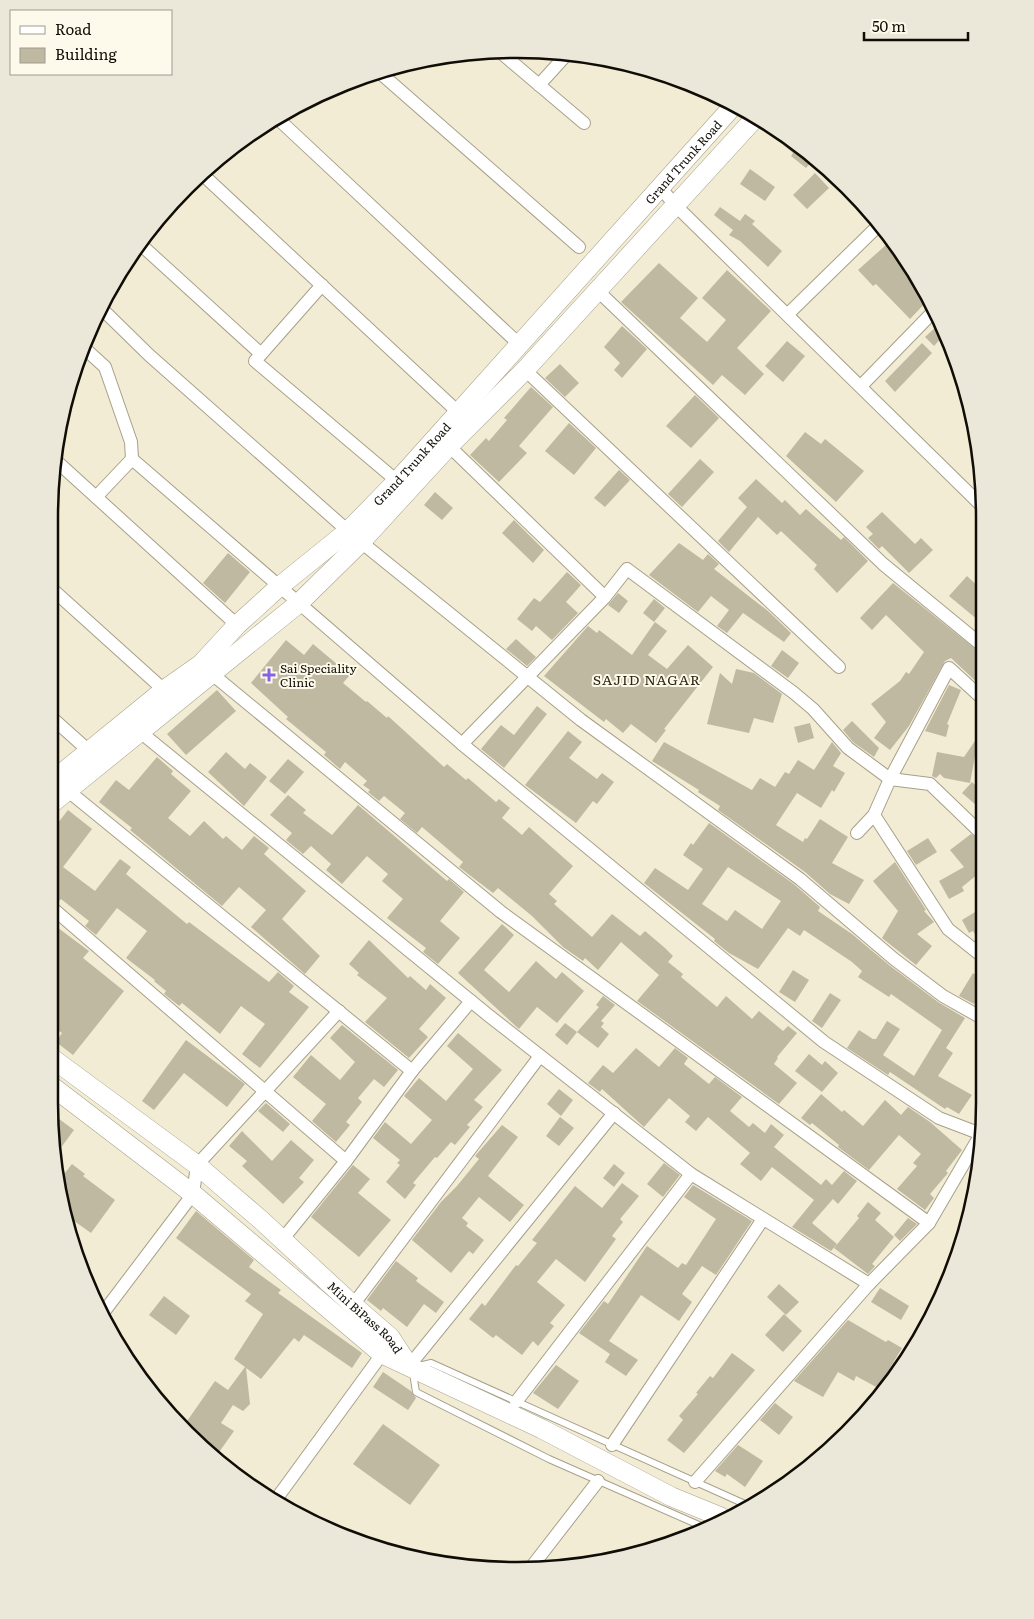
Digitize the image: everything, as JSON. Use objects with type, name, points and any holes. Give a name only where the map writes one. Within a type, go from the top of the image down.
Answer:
[{"type":"main road","name":"Grand Trunk Road","points":[[59,786],[89,751],[164,690],[201,664],[237,625],[280,586],[355,537],[397,481],[730,110]]},
{"type":"main road","points":[[59,786],[139,731],[299,603],[355,537],[525,370],[598,291],[674,204],[751,122]]},
{"type":"main road","name":"Mini BiPass Road","points":[[58,1063],[197,1165],[390,1337],[411,1366],[542,1429],[672,1497],[717,1515]]},
{"type":"main road","points":[[58,1091],[193,1194],[382,1354],[411,1366]]},
{"type":"street","points":[[507,58],[584,123]]},
{"type":"street","points":[[538,85],[562,59]]},
{"type":"street","points":[[385,77],[579,247]]},
{"type":"street","points":[[282,122],[519,344]]},
{"type":"street","points":[[207,178],[458,412]]},
{"type":"street","points":[[660,187],[674,204],[976,500]]},
{"type":"street","points":[[788,314],[875,229]]},
{"type":"street","points":[[145,248],[261,354]]},
{"type":"street","points":[[322,285],[255,361],[397,481]]},
{"type":"street","points":[[598,291],[883,564],[976,640]]},
{"type":"street","points":[[106,312],[150,355],[355,537],[581,720],[800,879],[894,959],[943,996],[976,1015]]},
{"type":"street","points":[[861,386],[930,315]]},
{"type":"street","points":[[88,352],[105,367],[131,442],[132,459],[462,744],[824,1042],[939,1118],[976,1132]]},
{"type":"street","points":[[525,370],[839,667]]},
{"type":"street","points":[[449,446],[605,597]]},
{"type":"street","points":[[96,497],[132,459]]},
{"type":"street","points":[[60,465],[237,625]]},
{"type":"street","points":[[462,744],[605,597],[627,569],[794,693],[813,710],[848,748],[890,779],[930,784],[976,827]]},
{"type":"street","points":[[58,594],[164,690]]},
{"type":"street","points":[[856,833],[874,815],[890,779],[949,668],[976,693]]},
{"type":"street","points":[[212,674],[501,912],[929,1223]]},
{"type":"street","points":[[58,724],[89,751]]},
{"type":"street","points":[[139,731],[471,1001],[691,1174],[869,1284]]},
{"type":"street","points":[[59,786],[412,1070]]},
{"type":"street","points":[[874,815],[948,928],[976,951]]},
{"type":"street","points":[[58,913],[265,1089],[346,1161]]},
{"type":"street","points":[[282,1240],[346,1161],[412,1070],[471,1001]]},
{"type":"street","points":[[107,1308],[193,1194],[197,1165],[265,1089],[339,1011]]},
{"type":"street","points":[[353,1306],[540,1056]]},
{"type":"street","points":[[411,1366],[614,1113]]},
{"type":"street","points":[[694,1482],[869,1284],[929,1223],[975,1145]]},
{"type":"street","points":[[516,1402],[691,1174]]},
{"type":"street","points":[[612,1445],[763,1219]]},
{"type":"street","points":[[279,1495],[382,1354]]},
{"type":"street","points":[[536,1561],[598,1481]]},
{"type":"lane","points":[[697,1525],[548,1459],[416,1392],[411,1366],[431,1363],[741,1503]]},
{"type":"building","points":[[769,133],[810,163],[806,168],[791,156],[793,153]]},
{"type":"building","points":[[750,169],[775,187],[765,201],[740,184]]},
{"type":"building","points":[[815,173],[829,188],[807,209],[793,195]]},
{"type":"building","points":[[720,207],[740,221],[745,214],[755,221],[752,224],[782,251],[768,267],[740,241],[729,235],[733,230],[714,215]]},
{"type":"building","points":[[887,244],[924,304],[910,319],[876,284],[873,286],[858,270]]},
{"type":"building","points":[[659,263],[698,298],[680,318],[707,342],[726,320],[702,298],[727,270],[771,311],[737,348],[764,374],[745,395],[722,375],[713,385],[621,302]]},
{"type":"building","points":[[622,326],[647,349],[622,378],[614,370],[620,363],[604,347]]},
{"type":"building","points":[[935,327],[941,339],[934,346],[925,337]]},
{"type":"building","points":[[787,341],[805,356],[783,382],[765,366]]},
{"type":"building","points":[[922,343],[932,353],[895,392],[885,381]]},
{"type":"building","points":[[560,364],[579,383],[565,397],[545,378]]},
{"type":"building","points":[[531,387],[553,407],[519,446],[527,453],[499,482],[470,455],[486,438],[489,441],[507,420],[504,418]]},
{"type":"building","points":[[695,395],[719,418],[691,448],[666,426]]},
{"type":"building","points":[[569,423],[596,448],[574,475],[545,451]]},
{"type":"building","points":[[805,432],[821,444],[825,439],[864,471],[836,502],[786,456]]},
{"type":"building","points":[[700,459],[714,472],[682,507],[668,494]]},
{"type":"building","points":[[619,470],[630,480],[605,507],[594,498]]},
{"type":"building","points":[[756,479],[782,503],[785,500],[800,515],[806,509],[841,540],[844,537],[868,561],[837,593],[814,569],[817,565],[781,531],[777,535],[758,517],[729,552],[718,541],[747,507],[738,498]]},
{"type":"building","points":[[435,492],[453,508],[442,520],[424,505]]},
{"type":"building","points":[[882,512],[915,544],[921,538],[933,550],[909,573],[882,546],[879,549],[868,538],[873,534],[866,527]]},
{"type":"building","points":[[514,520],[544,550],[533,563],[502,533]]},
{"type":"building","points":[[679,543],[703,560],[708,554],[719,564],[714,569],[768,611],[791,633],[784,642],[743,613],[727,633],[717,626],[729,610],[711,596],[698,612],[649,575]]},
{"type":"building","points":[[228,553],[250,572],[225,603],[203,583]]},
{"type":"building","points":[[567,572],[581,585],[566,602],[578,613],[552,640],[536,626],[532,631],[517,619],[534,598],[540,602]]},
{"type":"building","points":[[967,576],[976,584],[976,618],[949,596]]},
{"type":"building","points":[[893,583],[976,649],[976,681],[951,658],[945,661],[909,726],[890,750],[874,738],[886,722],[871,704],[900,681],[906,672],[909,674],[924,652],[886,615],[872,630],[860,618]]},
{"type":"building","points":[[618,593],[628,601],[619,613],[608,605]]},
{"type":"building","points":[[654,599],[665,608],[654,622],[643,613]]},
{"type":"building","points":[[655,622],[667,631],[648,655],[667,669],[688,645],[713,667],[664,729],[666,730],[656,743],[631,724],[623,733],[606,719],[604,722],[544,676],[588,626],[597,633],[599,630],[632,655]]},
{"type":"building","points":[[516,639],[536,657],[527,666],[506,649]]},
{"type":"building","points":[[286,640],[304,655],[313,644],[350,675],[343,683],[387,718],[388,716],[444,767],[447,764],[466,780],[468,778],[496,802],[499,799],[510,808],[502,818],[522,835],[529,827],[573,866],[549,894],[557,901],[554,904],[592,937],[612,914],[640,936],[645,931],[665,948],[673,956],[668,962],[683,974],[681,977],[717,1007],[726,996],[752,1019],[759,1011],[783,1031],[788,1026],[797,1033],[777,1057],[774,1064],[797,1083],[779,1104],[637,1001],[659,975],[621,942],[598,970],[585,958],[583,961],[563,947],[532,916],[498,888],[493,893],[459,867],[463,862],[422,827],[417,833],[400,819],[405,813],[384,796],[379,801],[368,792],[370,790],[363,785],[367,781],[345,762],[340,769],[324,755],[326,752],[286,719],[288,717],[251,683]]},
{"type":"building","points":[[782,650],[799,663],[788,678],[771,666]]},
{"type":"building","points":[[736,669],[754,673],[782,694],[773,723],[754,718],[749,733],[707,724],[720,673],[732,684]]},
{"type":"building","points":[[949,685],[961,690],[947,724],[949,725],[946,737],[925,731]]},
{"type":"building","points":[[217,690],[236,711],[186,755],[167,734]]},
{"type":"building","points":[[537,706],[547,714],[504,768],[481,749],[501,725],[514,735]]},
{"type":"building","points":[[852,721],[879,748],[874,757],[853,742],[843,730]]},
{"type":"building","points":[[810,723],[814,738],[798,743],[794,727]]},
{"type":"building","points":[[568,731],[582,742],[569,758],[597,779],[602,773],[614,782],[597,804],[593,801],[576,823],[525,785]]},
{"type":"building","points":[[976,739],[976,751],[970,783],[944,778],[940,774],[936,778],[932,776],[937,752],[964,757]]},
{"type":"building","points":[[664,742],[752,790],[760,778],[775,787],[785,772],[789,774],[798,760],[814,770],[832,742],[841,753],[833,766],[845,773],[834,792],[832,790],[821,808],[797,793],[776,825],[803,842],[820,819],[848,837],[832,863],[864,880],[849,904],[830,894],[805,872],[718,810],[720,806],[698,792],[699,790],[652,761]]},
{"type":"building","points":[[226,752],[245,769],[250,763],[267,777],[244,806],[208,772]]},
{"type":"building","points":[[157,757],[173,771],[171,774],[191,791],[168,818],[190,836],[204,821],[223,839],[226,836],[242,850],[254,836],[269,848],[264,854],[306,891],[282,919],[320,956],[305,974],[251,927],[266,910],[239,887],[222,906],[99,802],[116,780],[129,790]]},
{"type":"building","points":[[288,759],[304,772],[285,794],[269,781]]},
{"type":"building","points":[[972,782],[976,786],[976,805],[962,793]]},
{"type":"building","points":[[288,795],[306,810],[303,813],[332,835],[358,805],[447,881],[449,879],[464,892],[440,921],[460,938],[438,964],[423,952],[426,948],[387,918],[403,899],[382,881],[388,874],[367,856],[342,884],[326,870],[331,864],[311,846],[303,854],[286,840],[292,833],[270,815]]},
{"type":"building","points":[[68,810],[92,829],[63,867],[95,891],[120,859],[131,867],[126,874],[187,924],[189,922],[269,982],[278,972],[294,986],[289,992],[309,1007],[260,1068],[242,1054],[265,1024],[241,1006],[220,1034],[182,1003],[179,1006],[164,994],[166,991],[155,980],[126,958],[147,931],[117,908],[96,935],[85,926],[89,921],[61,899],[58,902],[58,823]]},
{"type":"building","points":[[709,823],[795,885],[820,907],[818,911],[852,934],[938,1002],[965,1018],[946,1048],[953,1053],[938,1076],[972,1095],[959,1114],[947,1107],[945,1109],[890,1072],[888,1075],[847,1048],[859,1030],[876,1039],[887,1021],[900,1029],[883,1055],[914,1076],[942,1030],[891,994],[889,997],[858,977],[862,971],[852,962],[804,930],[800,936],[788,928],[758,969],[729,953],[714,941],[715,939],[644,883],[655,868],[688,890],[703,869],[683,855],[691,843],[693,845]],"holes":[[[728,867],[781,901],[762,929],[735,910],[727,921],[702,904]]]},
{"type":"building","points":[[971,834],[976,838],[976,876],[962,887],[964,891],[949,899],[939,881],[964,867],[950,850]]},
{"type":"building","points":[[928,838],[937,852],[916,865],[907,851]]},
{"type":"building","points":[[895,862],[926,910],[924,911],[934,922],[917,934],[932,946],[916,965],[882,938],[898,911],[873,881]]},
{"type":"building","points":[[975,912],[976,936],[973,931],[969,933],[962,920]]},
{"type":"building","points":[[502,924],[514,935],[484,970],[509,992],[536,961],[556,979],[562,972],[584,991],[557,1023],[537,1007],[519,1029],[458,973]]},
{"type":"building","points":[[58,928],[89,951],[83,958],[124,991],[73,1055],[58,1044],[58,1039],[62,1033],[58,1030]]},
{"type":"building","points":[[369,940],[408,978],[410,976],[426,990],[430,984],[446,998],[419,1029],[428,1037],[409,1058],[365,1022],[387,998],[357,975],[359,973],[349,964]]},
{"type":"building","points":[[793,970],[809,980],[795,1002],[779,992]]},
{"type":"building","points":[[973,973],[976,975],[976,1002],[974,1004],[959,996]]},
{"type":"building","points":[[830,993],[841,1000],[822,1028],[812,1021]]},
{"type":"building","points":[[603,996],[615,1005],[601,1021],[604,1023],[601,1027],[609,1034],[598,1048],[577,1032],[599,1007],[596,1005]]},
{"type":"building","points":[[565,1023],[577,1032],[567,1045],[555,1035]]},
{"type":"building","points":[[342,1025],[398,1070],[384,1087],[374,1079],[358,1098],[362,1102],[346,1122],[350,1125],[336,1142],[312,1121],[326,1104],[293,1077],[311,1055],[340,1080],[355,1062],[330,1038]]},
{"type":"building","points":[[458,1033],[502,1070],[474,1100],[483,1107],[467,1125],[470,1127],[455,1145],[451,1142],[437,1158],[435,1157],[413,1183],[416,1185],[405,1199],[386,1182],[400,1165],[397,1163],[400,1160],[373,1138],[385,1122],[411,1144],[432,1120],[404,1096],[419,1078],[446,1101],[473,1069],[447,1046]]},
{"type":"building","points":[[186,1040],[245,1084],[227,1107],[184,1073],[154,1110],[142,1101]]},
{"type":"building","points":[[636,1048],[659,1067],[675,1048],[688,1058],[684,1064],[709,1084],[715,1077],[742,1097],[730,1111],[749,1127],[753,1123],[765,1133],[771,1124],[784,1135],[774,1147],[821,1185],[826,1179],[832,1185],[844,1171],[857,1181],[838,1204],[833,1199],[812,1223],[837,1244],[831,1251],[792,1227],[814,1200],[772,1167],[761,1181],[740,1164],[750,1153],[708,1117],[696,1131],[685,1122],[690,1116],[669,1098],[644,1127],[602,1089],[600,1092],[588,1083],[603,1065],[613,1073]]},
{"type":"building","points":[[809,1054],[822,1065],[825,1061],[838,1073],[822,1092],[795,1071]]},
{"type":"building","points":[[559,1089],[573,1100],[561,1116],[547,1104]]},
{"type":"building","points":[[821,1094],[842,1112],[844,1110],[863,1126],[885,1100],[901,1115],[908,1107],[930,1122],[962,1150],[946,1171],[948,1173],[930,1194],[934,1198],[925,1210],[897,1189],[917,1166],[913,1163],[921,1154],[899,1135],[869,1170],[838,1147],[839,1145],[812,1123],[810,1125],[801,1118]]},
{"type":"building","points":[[266,1103],[290,1124],[283,1132],[258,1111]]},
{"type":"building","points":[[560,1117],[574,1128],[559,1146],[546,1136]]},
{"type":"building","points":[[58,1118],[74,1130],[60,1149]]},
{"type":"building","points":[[502,1125],[518,1137],[488,1176],[524,1205],[510,1222],[479,1197],[462,1218],[468,1223],[466,1226],[484,1240],[473,1254],[469,1251],[451,1273],[412,1240],[441,1202],[479,1159],[475,1156]]},
{"type":"building","points":[[242,1131],[272,1161],[291,1140],[314,1160],[299,1178],[304,1182],[283,1204],[242,1166],[247,1161],[229,1146]]},
{"type":"building","points":[[664,1163],[680,1175],[663,1197],[647,1184]]},
{"type":"building","points":[[72,1164],[85,1174],[83,1176],[115,1200],[91,1233],[73,1220],[63,1175]]},
{"type":"building","points":[[614,1164],[625,1173],[614,1187],[603,1178]]},
{"type":"building","points":[[353,1165],[370,1179],[358,1193],[391,1220],[359,1257],[311,1217]]},
{"type":"building","points":[[622,1183],[639,1196],[620,1219],[623,1222],[612,1236],[616,1239],[585,1282],[556,1259],[537,1282],[565,1305],[550,1323],[554,1326],[538,1346],[533,1341],[522,1355],[496,1335],[493,1338],[469,1319],[482,1303],[485,1306],[516,1265],[518,1266],[537,1243],[532,1240],[575,1186],[602,1208]]},
{"type":"building","points":[[693,1185],[752,1221],[716,1275],[702,1266],[682,1294],[692,1302],[679,1321],[641,1295],[609,1341],[638,1360],[626,1376],[605,1362],[610,1354],[579,1333],[604,1301],[608,1304],[647,1246],[678,1268],[682,1263],[686,1265],[716,1219],[684,1197]]},
{"type":"building","points":[[868,1202],[881,1213],[875,1220],[894,1237],[872,1264],[875,1266],[868,1274],[834,1248],[859,1218],[857,1216]]},
{"type":"building","points":[[196,1211],[254,1260],[249,1267],[281,1290],[278,1293],[362,1353],[352,1368],[304,1335],[299,1342],[294,1338],[261,1379],[246,1368],[250,1404],[243,1411],[233,1405],[221,1423],[234,1431],[219,1452],[187,1421],[215,1381],[228,1390],[245,1367],[234,1359],[263,1314],[245,1301],[251,1294],[176,1238]]},
{"type":"building","points":[[908,1218],[917,1224],[900,1241],[894,1235]]},
{"type":"building","points":[[396,1261],[418,1278],[416,1281],[444,1302],[436,1313],[424,1304],[407,1327],[383,1308],[381,1311],[367,1300]]},
{"type":"building","points":[[779,1284],[799,1302],[786,1315],[767,1297]]},
{"type":"building","points":[[880,1288],[909,1306],[901,1320],[871,1302]]},
{"type":"building","points":[[164,1296],[190,1316],[176,1335],[149,1315]]},
{"type":"building","points":[[784,1314],[802,1331],[783,1352],[765,1335]]},
{"type":"building","points":[[848,1320],[886,1342],[888,1340],[902,1348],[877,1388],[856,1376],[854,1381],[838,1372],[823,1397],[794,1381]]},
{"type":"building","points":[[732,1353],[755,1370],[684,1453],[667,1440],[683,1420],[679,1416],[698,1394],[696,1393],[710,1376],[713,1378]]},
{"type":"building","points":[[556,1365],[579,1381],[558,1409],[533,1393]]},
{"type":"building","points":[[383,1372],[411,1391],[416,1398],[408,1410],[373,1387]]},
{"type":"building","points":[[775,1403],[793,1417],[779,1435],[760,1420]]},
{"type":"building","points":[[383,1424],[440,1465],[410,1505],[353,1464]]},
{"type":"building","points":[[738,1445],[763,1461],[745,1487],[727,1474],[725,1477],[715,1471]]},
{"type":"place","name":"Sai Speciality Clinic","points":[[269,675]]},
{"type":"district","name":"SAJID NAGAR","points":[[647,679]]}]
